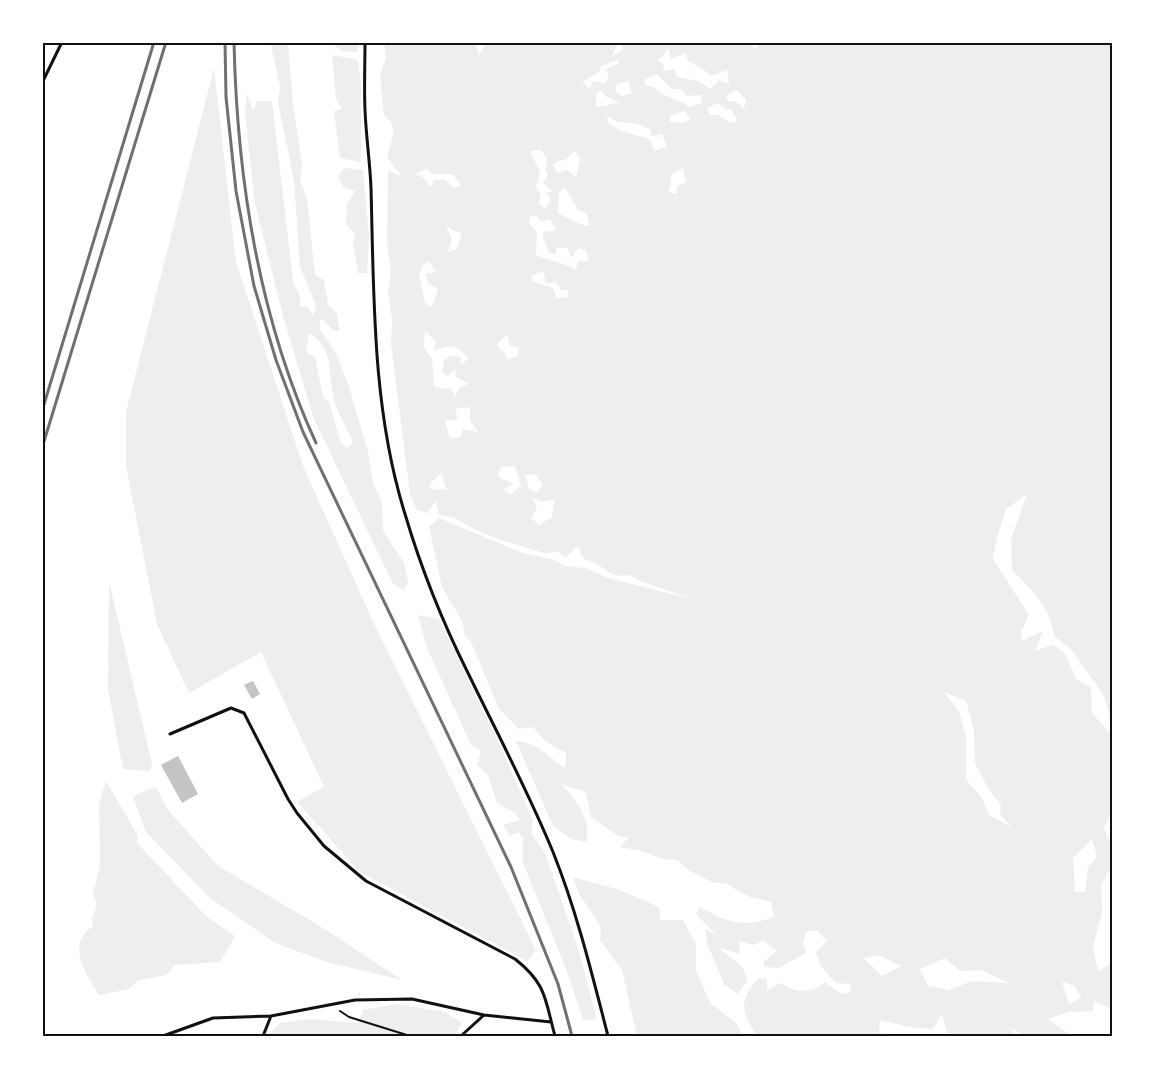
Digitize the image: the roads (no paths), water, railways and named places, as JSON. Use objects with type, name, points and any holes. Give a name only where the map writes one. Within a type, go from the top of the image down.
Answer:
[{"type":"lane","points":[[42,83],[62,42]]},
{"type":"lane","points":[[365,42],[365,111],[371,185],[372,291],[378,337],[381,395],[390,461],[410,528],[434,594],[467,673],[503,742],[552,850],[578,920],[608,1036]]},
{"type":"lane","points":[[170,734],[231,708],[244,713],[288,799],[324,846],[366,881],[515,959],[531,972],[544,990],[555,1036]]},
{"type":"lane","points":[[163,1036],[212,1018],[271,1016],[355,1000],[412,999],[484,1015],[551,1022]]},
{"type":"lane","points":[[461,1036],[484,1015]]},
{"type":"lane","points":[[263,1036],[271,1016]]},
{"type":"railway","points":[[42,411],[154,42]]},
{"type":"railway","points":[[42,448],[166,42]]},
{"type":"railway","points":[[225,42],[226,97],[236,191],[254,286],[276,360],[303,432],[511,867],[558,984],[572,1036]]},
{"type":"railway","points":[[234,42],[240,145],[255,247],[280,347],[296,396],[316,443]]}]
